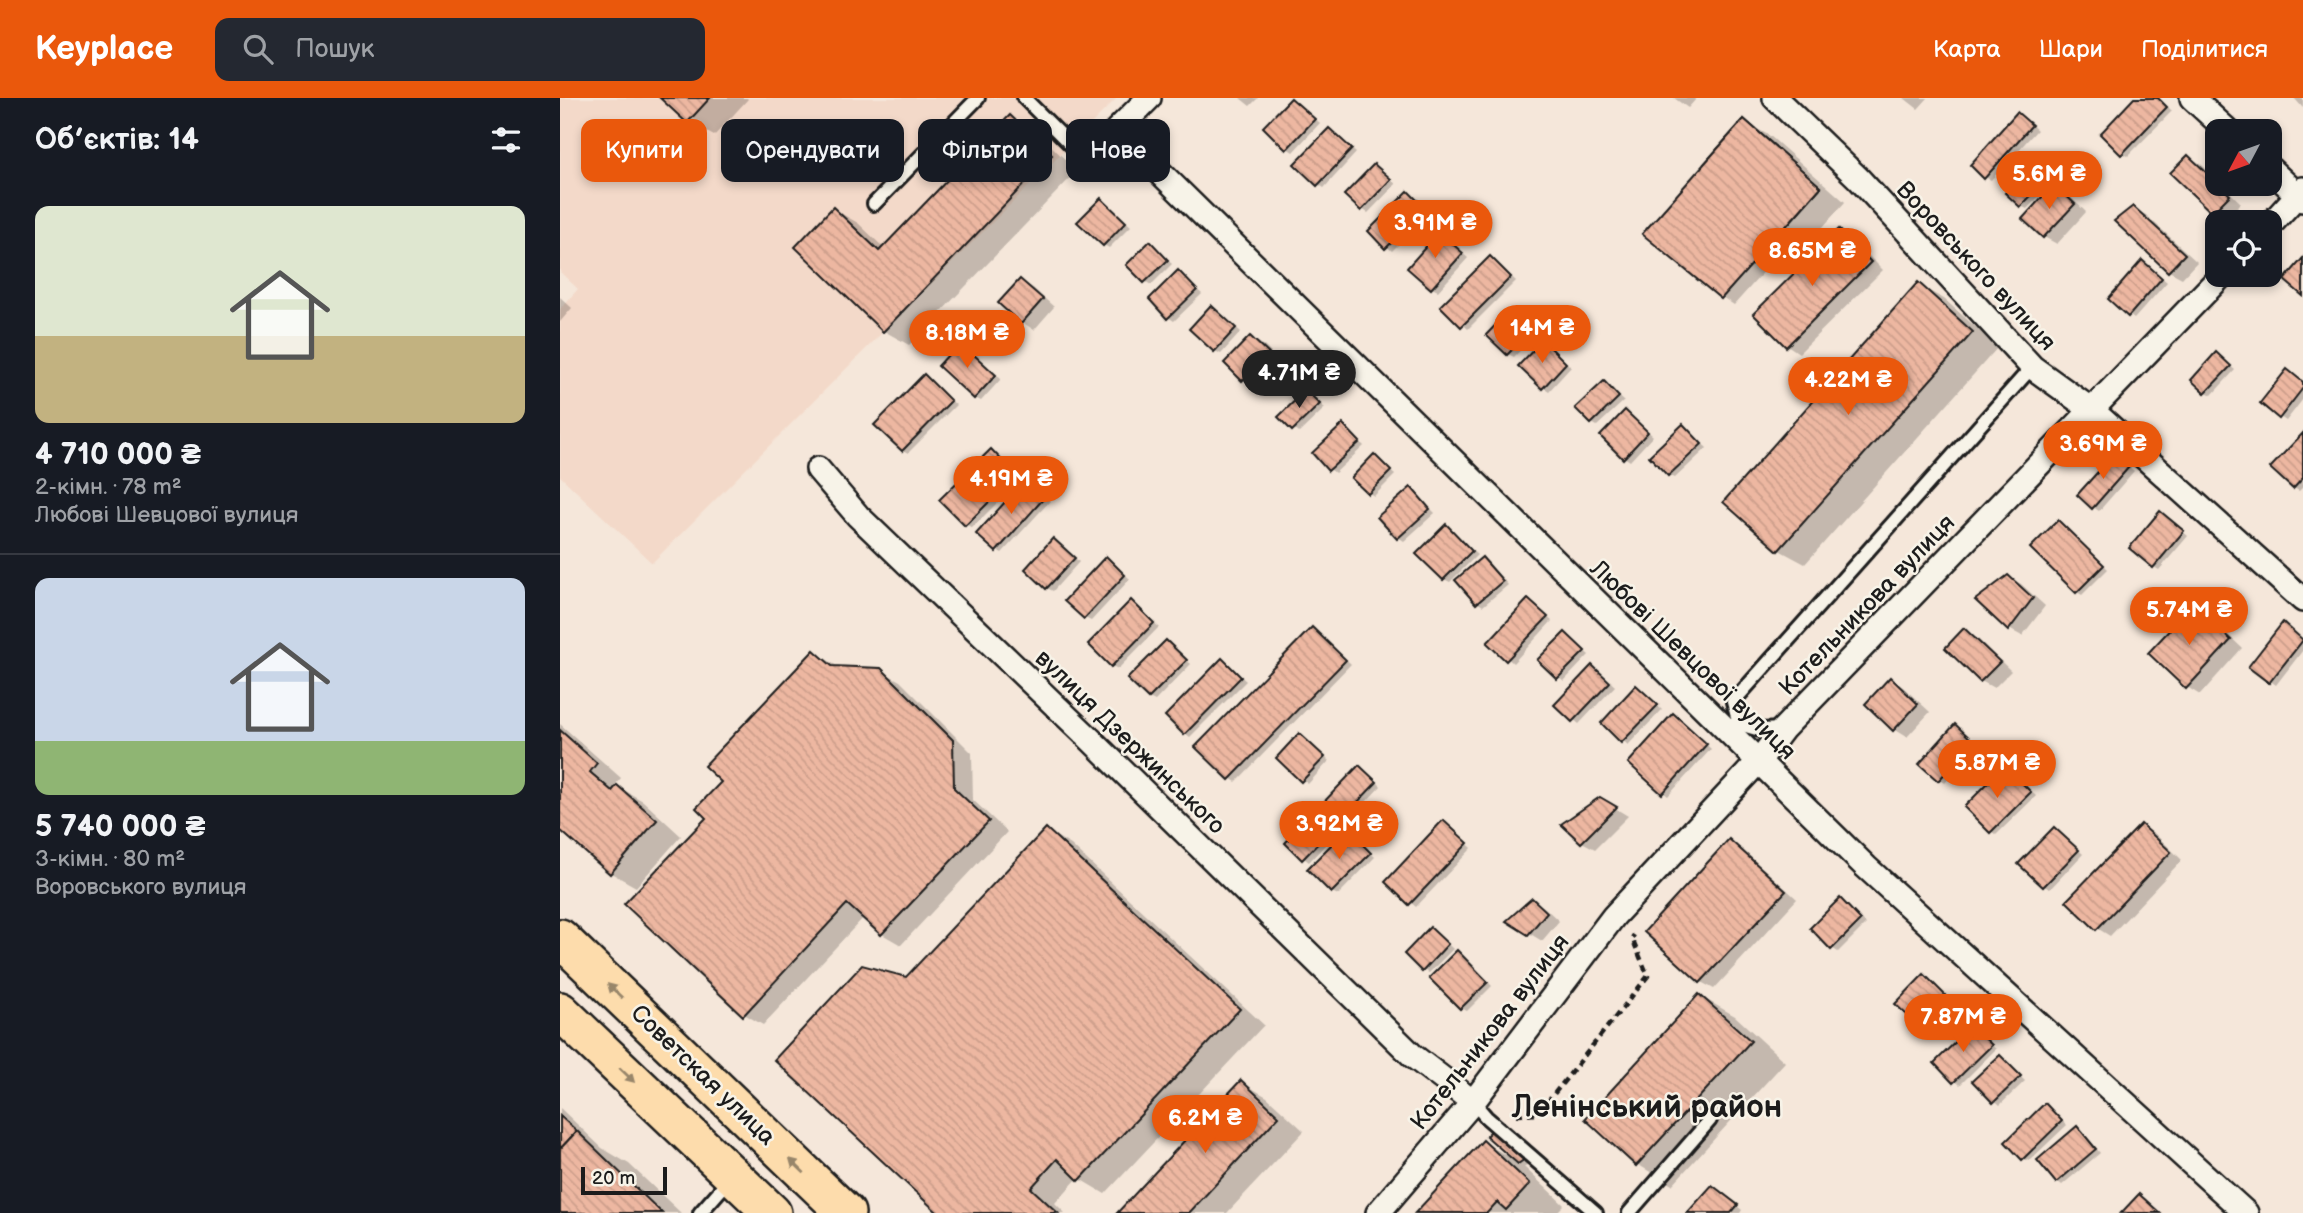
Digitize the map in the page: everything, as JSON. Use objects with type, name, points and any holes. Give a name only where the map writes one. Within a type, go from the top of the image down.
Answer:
[{"type":"main road","name":"Советская улица","points":[[560,938],[846,1213]]},
{"type":"main road","points":[[560,1011],[772,1213]]},
{"type":"street","points":[[1128,119],[1149,98]]},
{"type":"street","name":"Воровського вулиця","points":[[1775,98],[1859,179],[2032,367],[2093,411],[2303,600]]},
{"type":"street","points":[[2192,98],[2215,119]]},
{"type":"street","points":[[2282,179],[2301,195],[2282,213]]},
{"type":"street","name":"Любові Шевцової вулиця","points":[[1170,182],[1877,876],[2246,1213]]},
{"type":"street","name":"Котельникова вулиця","points":[[1378,1213],[1480,1109],[1614,916],[1758,762],[1783,729],[2211,287]]},
{"type":"street","name":"вулиця Дзержинського","points":[[818,470],[858,516],[1088,737],[1395,1039],[1480,1109]]},
{"type":"lane","points":[[874,204],[978,98]]},
{"type":"lane","points":[[1024,98],[1066,140]]},
{"type":"lane","points":[[1783,729],[1760,730],[1739,724],[1733,702],[2032,367]]},
{"type":"lane","points":[[1480,1109],[1596,1213]]},
{"type":"lane","points":[[1629,1213],[1710,1120]]},
{"type":"lane","points":[[699,1213],[733,1176]]},
{"type":"path","points":[[1480,1109],[1538,1114],[1648,976],[1632,938],[1637,929]]},
{"type":"shaded area","points":[[560,98],[1117,98],[1096,119],[1066,119],[1066,149],[1052,163],[1052,119],[918,119],[918,182],[1033,182],[652,563],[560,476],[560,309],[578,289],[560,272]]},
{"type":"building","points":[[660,98],[710,98],[691,119],[683,119]]},
{"type":"building","points":[[1291,98],[1315,119],[1286,150],[1263,127]]},
{"type":"building","points":[[2134,98],[2158,98],[2167,107],[2121,155],[2100,134]]},
{"type":"building","points":[[2017,112],[2032,125],[1984,179],[1970,165]]},
{"type":"building","points":[[1744,119],[1821,187],[1781,232],[1704,164]]},
{"type":"building","points":[[1744,119],[1821,187],[1721,299],[1642,234]]},
{"type":"building","points":[[1329,128],[1352,149],[1317,186],[1294,164]]},
{"type":"building","points":[[2188,155],[2205,171],[2205,196],[2229,196],[2215,210],[2209,210],[2170,173]]},
{"type":"building","points":[[2041,156],[2055,171],[2020,207],[2005,193]]},
{"type":"building","points":[[1374,164],[1391,179],[1361,211],[1344,195]]},
{"type":"building","points":[[945,182],[1026,182],[883,332],[795,247],[833,207],[879,251]]},
{"type":"building","points":[[2054,184],[2075,204],[2043,238],[2022,219]]},
{"type":"building","points":[[1408,191],[1426,209],[1385,249],[1368,231]]},
{"type":"building","points":[[1101,198],[1126,222],[1103,246],[1077,222]]},
{"type":"building","points":[[2133,206],[2185,254],[2168,272],[2114,221]]},
{"type":"building","points":[[1839,229],[1871,262],[1786,347],[1753,314]]},
{"type":"building","points":[[1439,232],[1463,253],[1431,289],[1407,268]]},
{"type":"building","points":[[1150,241],[1168,260],[1144,283],[1126,265]]},
{"type":"building","points":[[1490,256],[1511,277],[1461,327],[1440,306]]},
{"type":"building","points":[[2303,258],[2303,296],[2284,280]]},
{"type":"building","points":[[2142,260],[2162,278],[2128,317],[2108,299]]},
{"type":"building","points":[[1178,270],[1197,290],[1167,319],[1149,299]]},
{"type":"building","points":[[1020,279],[1043,299],[1021,324],[998,303]]},
{"type":"building","points":[[1918,282],[1973,332],[1778,551],[1723,502]]},
{"type":"building","points":[[1211,305],[1236,328],[1214,352],[1189,329]]},
{"type":"building","points":[[1508,312],[1529,332],[1507,355],[1486,335]]},
{"type":"building","points":[[1250,336],[1269,354],[1242,381],[1224,363]]},
{"type":"building","points":[[1543,340],[1566,363],[1542,389],[1518,366]]},
{"type":"building","points":[[960,342],[996,375],[974,399],[938,366]]},
{"type":"building","points":[[2216,352],[2231,366],[2205,393],[2191,380]]},
{"type":"building","points":[[2287,369],[2303,382],[2303,388],[2279,419],[2260,403]]},
{"type":"building","points":[[924,374],[951,401],[902,451],[874,425]]},
{"type":"building","points":[[1604,381],[1619,397],[1591,424],[1575,408]]},
{"type":"building","points":[[1306,390],[1320,404],[1292,431],[1278,417]]},
{"type":"building","points":[[1625,410],[1648,432],[1623,459],[1600,436]]},
{"type":"building","points":[[1343,424],[1360,442],[1328,471],[1312,453]]},
{"type":"building","points":[[1683,424],[1702,444],[1668,476],[1649,456]]},
{"type":"building","points":[[2303,433],[2303,478],[2293,489],[2270,468]]},
{"type":"building","points":[[991,449],[1016,475],[965,526],[939,500]]},
{"type":"building","points":[[1374,454],[1391,471],[1368,494],[1351,478]]},
{"type":"building","points":[[2114,454],[2129,467],[2092,509],[2077,495]]},
{"type":"building","points":[[1026,479],[1045,497],[996,552],[976,534]]},
{"type":"building","points":[[1411,487],[1430,509],[1397,539],[1377,517]]},
{"type":"building","points":[[2160,511],[2184,531],[2153,568],[2129,548]]},
{"type":"building","points":[[2058,520],[2104,565],[2076,593],[2030,548]]},
{"type":"building","points":[[1446,524],[1472,551],[1443,580],[1416,554]]},
{"type":"building","points":[[1053,538],[1075,558],[1046,589],[1025,569]]},
{"type":"building","points":[[1106,556],[1125,575],[1084,619],[1064,601]]},
{"type":"building","points":[[1482,557],[1503,581],[1476,604],[1455,580]]},
{"type":"building","points":[[2008,575],[2033,598],[2008,631],[1975,600]]},
{"type":"building","points":[[1528,599],[1548,617],[1506,661],[1487,643]]},
{"type":"building","points":[[1131,600],[1154,623],[1111,667],[1088,644]]},
{"type":"building","points":[[2193,605],[2231,640],[2186,689],[2148,653]]},
{"type":"building","points":[[2283,622],[2303,640],[2269,683],[2248,667]]},
{"type":"building","points":[[1312,627],[1346,660],[1229,780],[1195,747]]},
{"type":"building","points":[[1964,628],[2000,662],[1980,682],[1945,648]]},
{"type":"building","points":[[1565,632],[1585,651],[1557,679],[1537,660]]},
{"type":"building","points":[[1166,640],[1187,660],[1148,699],[1127,679]]},
{"type":"building","points":[[814,650],[832,666],[881,668],[953,740],[954,788],[989,821],[881,935],[847,904],[743,1016],[624,904],[706,818],[696,808],[721,782],[704,766]]},
{"type":"building","points":[[1222,658],[1241,677],[1184,735],[1165,716]]},
{"type":"building","points":[[1592,665],[1610,682],[1572,722],[1554,705]]},
{"type":"building","points":[[1890,677],[1918,704],[1893,731],[1865,704]]},
{"type":"building","points":[[1636,685],[1658,705],[1621,743],[1601,723]]},
{"type":"building","points":[[1673,713],[1707,744],[1662,794],[1628,763]]},
{"type":"building","points":[[1955,724],[1974,742],[1938,781],[1919,764]]},
{"type":"building","points":[[560,730],[597,763],[590,772],[612,791],[617,785],[657,820],[610,874],[560,830]]},
{"type":"building","points":[[1299,733],[1325,757],[1301,782],[1276,758]]},
{"type":"building","points":[[1359,765],[1377,782],[1302,860],[1285,843]]},
{"type":"building","points":[[2005,766],[2031,792],[1990,833],[1964,807]]},
{"type":"building","points":[[1600,797],[1617,807],[1581,843],[1561,824]]},
{"type":"building","points":[[1443,820],[1468,843],[1409,905],[1385,882]]},
{"type":"building","points":[[2141,824],[2171,852],[2096,930],[2066,901]]},
{"type":"building","points":[[2054,827],[2079,850],[2043,887],[2018,864]]},
{"type":"building","points":[[1046,828],[1240,1009],[1079,1181],[1057,1159],[1031,1188],[1058,1213],[938,1213],[774,1060],[862,965],[906,977]]},
{"type":"building","points":[[1347,829],[1371,853],[1331,893],[1307,869]]},
{"type":"building","points":[[1729,839],[1786,891],[1700,983],[1644,932]]},
{"type":"building","points":[[1532,898],[1547,912],[1528,935],[1506,921]]},
{"type":"building","points":[[1840,898],[1861,920],[1831,950],[1810,928]]},
{"type":"building","points":[[1430,927],[1448,944],[1422,972],[1404,954]]},
{"type":"building","points":[[1457,950],[1488,982],[1460,1009],[1429,978]]},
{"type":"building","points":[[1924,974],[1954,1004],[1926,1033],[1895,1004]]},
{"type":"building","points":[[1699,994],[1751,1041],[1636,1166],[1585,1119]]},
{"type":"building","points":[[1972,1026],[1992,1045],[1953,1083],[1934,1063]]},
{"type":"building","points":[[2000,1055],[2021,1076],[1993,1103],[1972,1081]]},
{"type":"building","points":[[1241,1080],[1279,1116],[1189,1213],[1117,1213]]},
{"type":"building","points":[[2045,1103],[2062,1121],[2022,1160],[2005,1142]]},
{"type":"building","points":[[560,1116],[577,1131],[560,1149]]},
{"type":"building","points":[[2077,1126],[2096,1149],[2056,1183],[2037,1160]]},
{"type":"building","points":[[1492,1130],[1525,1159],[1518,1164],[1486,1136]]},
{"type":"building","points":[[577,1131],[662,1213],[560,1213],[560,1149]]},
{"type":"building","points":[[1483,1140],[1530,1184],[1506,1210],[1497,1202],[1487,1213],[1415,1213]]},
{"type":"building","points":[[1712,1185],[1738,1205],[1731,1213],[1687,1213]]},
{"type":"building","points":[[2139,1194],[2160,1213],[2121,1213]]},
{"type":"district","name":"Ленінський район","points":[[1647,1107]]}]
